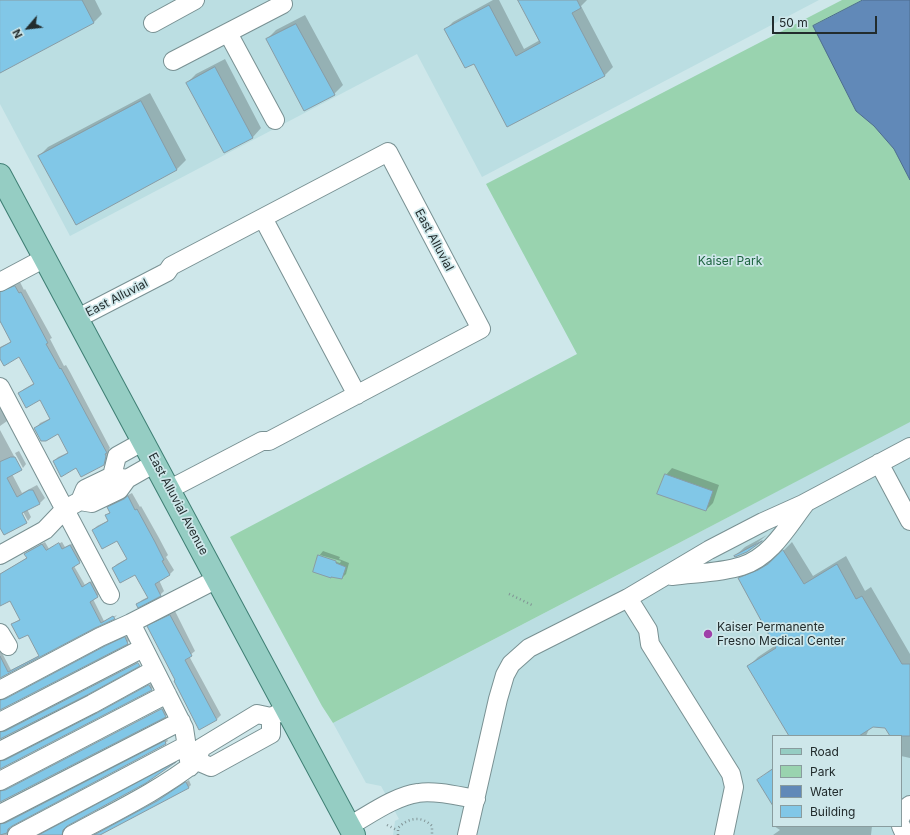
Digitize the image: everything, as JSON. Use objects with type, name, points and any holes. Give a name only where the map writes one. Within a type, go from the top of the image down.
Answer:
[{"type":"main road","name":"East Alluvial Avenue","points":[[0,174],[217,579],[279,713],[351,830]]},
{"type":"street","points":[[153,23],[196,0]]},
{"type":"street","points":[[174,61],[283,4],[281,0]]},
{"type":"street","points":[[228,33],[275,120]]},
{"type":"street","name":"East Alluvial","points":[[78,318],[167,272],[171,266],[388,152],[481,329],[357,395],[269,440],[262,441],[170,489]]},
{"type":"street","points":[[263,218],[357,395]]},
{"type":"street","points":[[0,282],[45,258]]},
{"type":"street","points":[[0,387],[72,505],[110,595]]},
{"type":"street","points":[[0,555],[45,530],[72,505],[92,503],[119,490],[117,456],[144,441]]},
{"type":"street","points":[[467,835],[504,675],[511,664],[529,648],[623,600],[709,550],[806,502],[910,447]]},
{"type":"street","points":[[119,477],[156,463]]},
{"type":"street","points":[[879,463],[910,520]]},
{"type":"street","points":[[666,576],[723,570],[755,560],[766,552],[779,539],[806,502]]},
{"type":"street","points":[[0,690],[100,637],[131,623],[217,579]]},
{"type":"street","points":[[623,600],[639,635],[650,644],[731,774],[734,787],[724,835]]},
{"type":"street","points":[[131,623],[184,728],[187,745],[194,764]]},
{"type":"street","points":[[0,722],[143,648]]},
{"type":"street","points":[[0,751],[92,704],[154,670]]},
{"type":"street","points":[[0,780],[167,694]]},
{"type":"street","points":[[72,835],[148,793],[194,764],[201,748],[233,728],[257,714],[279,713],[271,734],[211,767],[194,764]]},
{"type":"street","points":[[0,814],[180,721]]},
{"type":"street","points":[[233,728],[246,748]]},
{"type":"street","points":[[18,835],[187,745]]},
{"type":"street","points":[[351,830],[401,798],[417,793],[429,792],[476,799]]},
{"type":"street","points":[[902,815],[904,810],[910,805]]},
{"type":"path","points":[[510,594],[534,606]]},
{"type":"path","points":[[397,830],[403,823],[415,818],[429,822],[432,826],[432,835]]},
{"type":"path","points":[[386,825],[397,830]]},
{"type":"path","points":[[397,830],[398,835]]},
{"type":"shaded area","points":[[0,0],[819,0],[482,177],[417,54],[70,236],[0,104]]},
{"type":"shaded area","name":"Kaiser Permanente Fresno Medical Center","points":[[910,421],[910,835],[393,835],[395,821],[399,819],[381,786],[366,783],[333,723]]},
{"type":"green space","name":"Kaiser Park","points":[[842,0],[910,0],[910,422],[333,723],[322,706],[230,537],[577,354],[486,184]]},
{"type":"water","points":[[863,0],[910,0],[910,180],[894,149],[874,126],[856,111],[813,26]]},
{"type":"building","points":[[0,0],[82,0],[94,23],[0,73]]},
{"type":"building","points":[[518,0],[577,0],[581,8],[572,13],[605,76],[507,127],[474,64],[465,68],[444,29],[489,5],[516,56],[540,43]]},
{"type":"building","points":[[296,24],[335,95],[304,111],[266,39]]},
{"type":"building","points":[[215,67],[253,138],[224,153],[186,83]]},
{"type":"building","points":[[141,101],[177,170],[76,225],[38,156]]},
{"type":"building","points":[[15,286],[19,293],[21,292],[48,343],[46,344],[60,369],[61,368],[107,453],[105,454],[104,465],[81,477],[76,468],[61,477],[53,461],[68,453],[58,434],[46,441],[41,441],[34,428],[50,419],[40,400],[26,408],[18,393],[34,384],[19,357],[4,366],[0,359],[0,348],[11,342],[0,321],[0,292]]},
{"type":"building","points":[[11,457],[15,457],[22,470],[7,478],[17,497],[29,490],[33,490],[40,504],[22,513],[27,523],[4,535],[0,528],[0,462]]},
{"type":"building","points":[[665,474],[713,491],[706,511],[657,494]]},
{"type":"building","points":[[128,496],[155,542],[164,560],[162,561],[170,575],[155,584],[161,596],[138,608],[136,604],[148,598],[135,575],[120,583],[112,568],[127,559],[117,541],[102,549],[92,530],[108,521],[105,515],[110,513],[107,507]]},
{"type":"building","points":[[762,541],[747,552],[735,557],[734,556]]},
{"type":"building","points":[[59,543],[62,549],[70,545],[80,563],[72,568],[82,587],[90,582],[98,597],[90,602],[101,623],[113,616],[115,619],[0,678],[0,656],[8,672],[39,656],[28,635],[19,639],[11,624],[20,620],[10,601],[0,606],[0,574],[27,558],[24,554],[42,544],[46,550]]},
{"type":"building","name":"Kaiser Permanente Fresno Medical Center","points":[[783,550],[804,584],[837,564],[856,599],[862,596],[902,664],[910,664],[910,736],[889,735],[885,728],[873,727],[861,735],[788,735],[747,666],[776,648],[738,578],[758,570],[768,564]]},
{"type":"building","points":[[318,555],[336,561],[336,563],[346,567],[342,579],[331,578],[313,572]]},
{"type":"building","points":[[170,615],[192,656],[185,660],[217,720],[199,730],[147,626]]},
{"type":"building","points":[[125,637],[128,644],[0,710],[0,700],[5,699]]},
{"type":"building","points":[[138,663],[140,666],[87,695],[0,739],[0,732],[5,731]]},
{"type":"building","points":[[149,685],[152,690],[0,769],[0,761],[5,760]]},
{"type":"building","points":[[162,709],[166,717],[0,802],[0,791],[5,790]]},
{"type":"building","points":[[165,741],[166,744],[12,826],[8,829],[7,833],[0,835],[0,824],[5,823]]},
{"type":"building","points":[[176,762],[146,783],[67,826],[63,830],[62,835],[39,835]]},
{"type":"building","points":[[772,770],[772,804],[757,780]]},
{"type":"building","points":[[186,782],[189,788],[100,835],[94,835],[157,801]]},
{"type":"place","name":"Kaiser Permanente Fresno Medical Center","points":[[708,634]]}]
